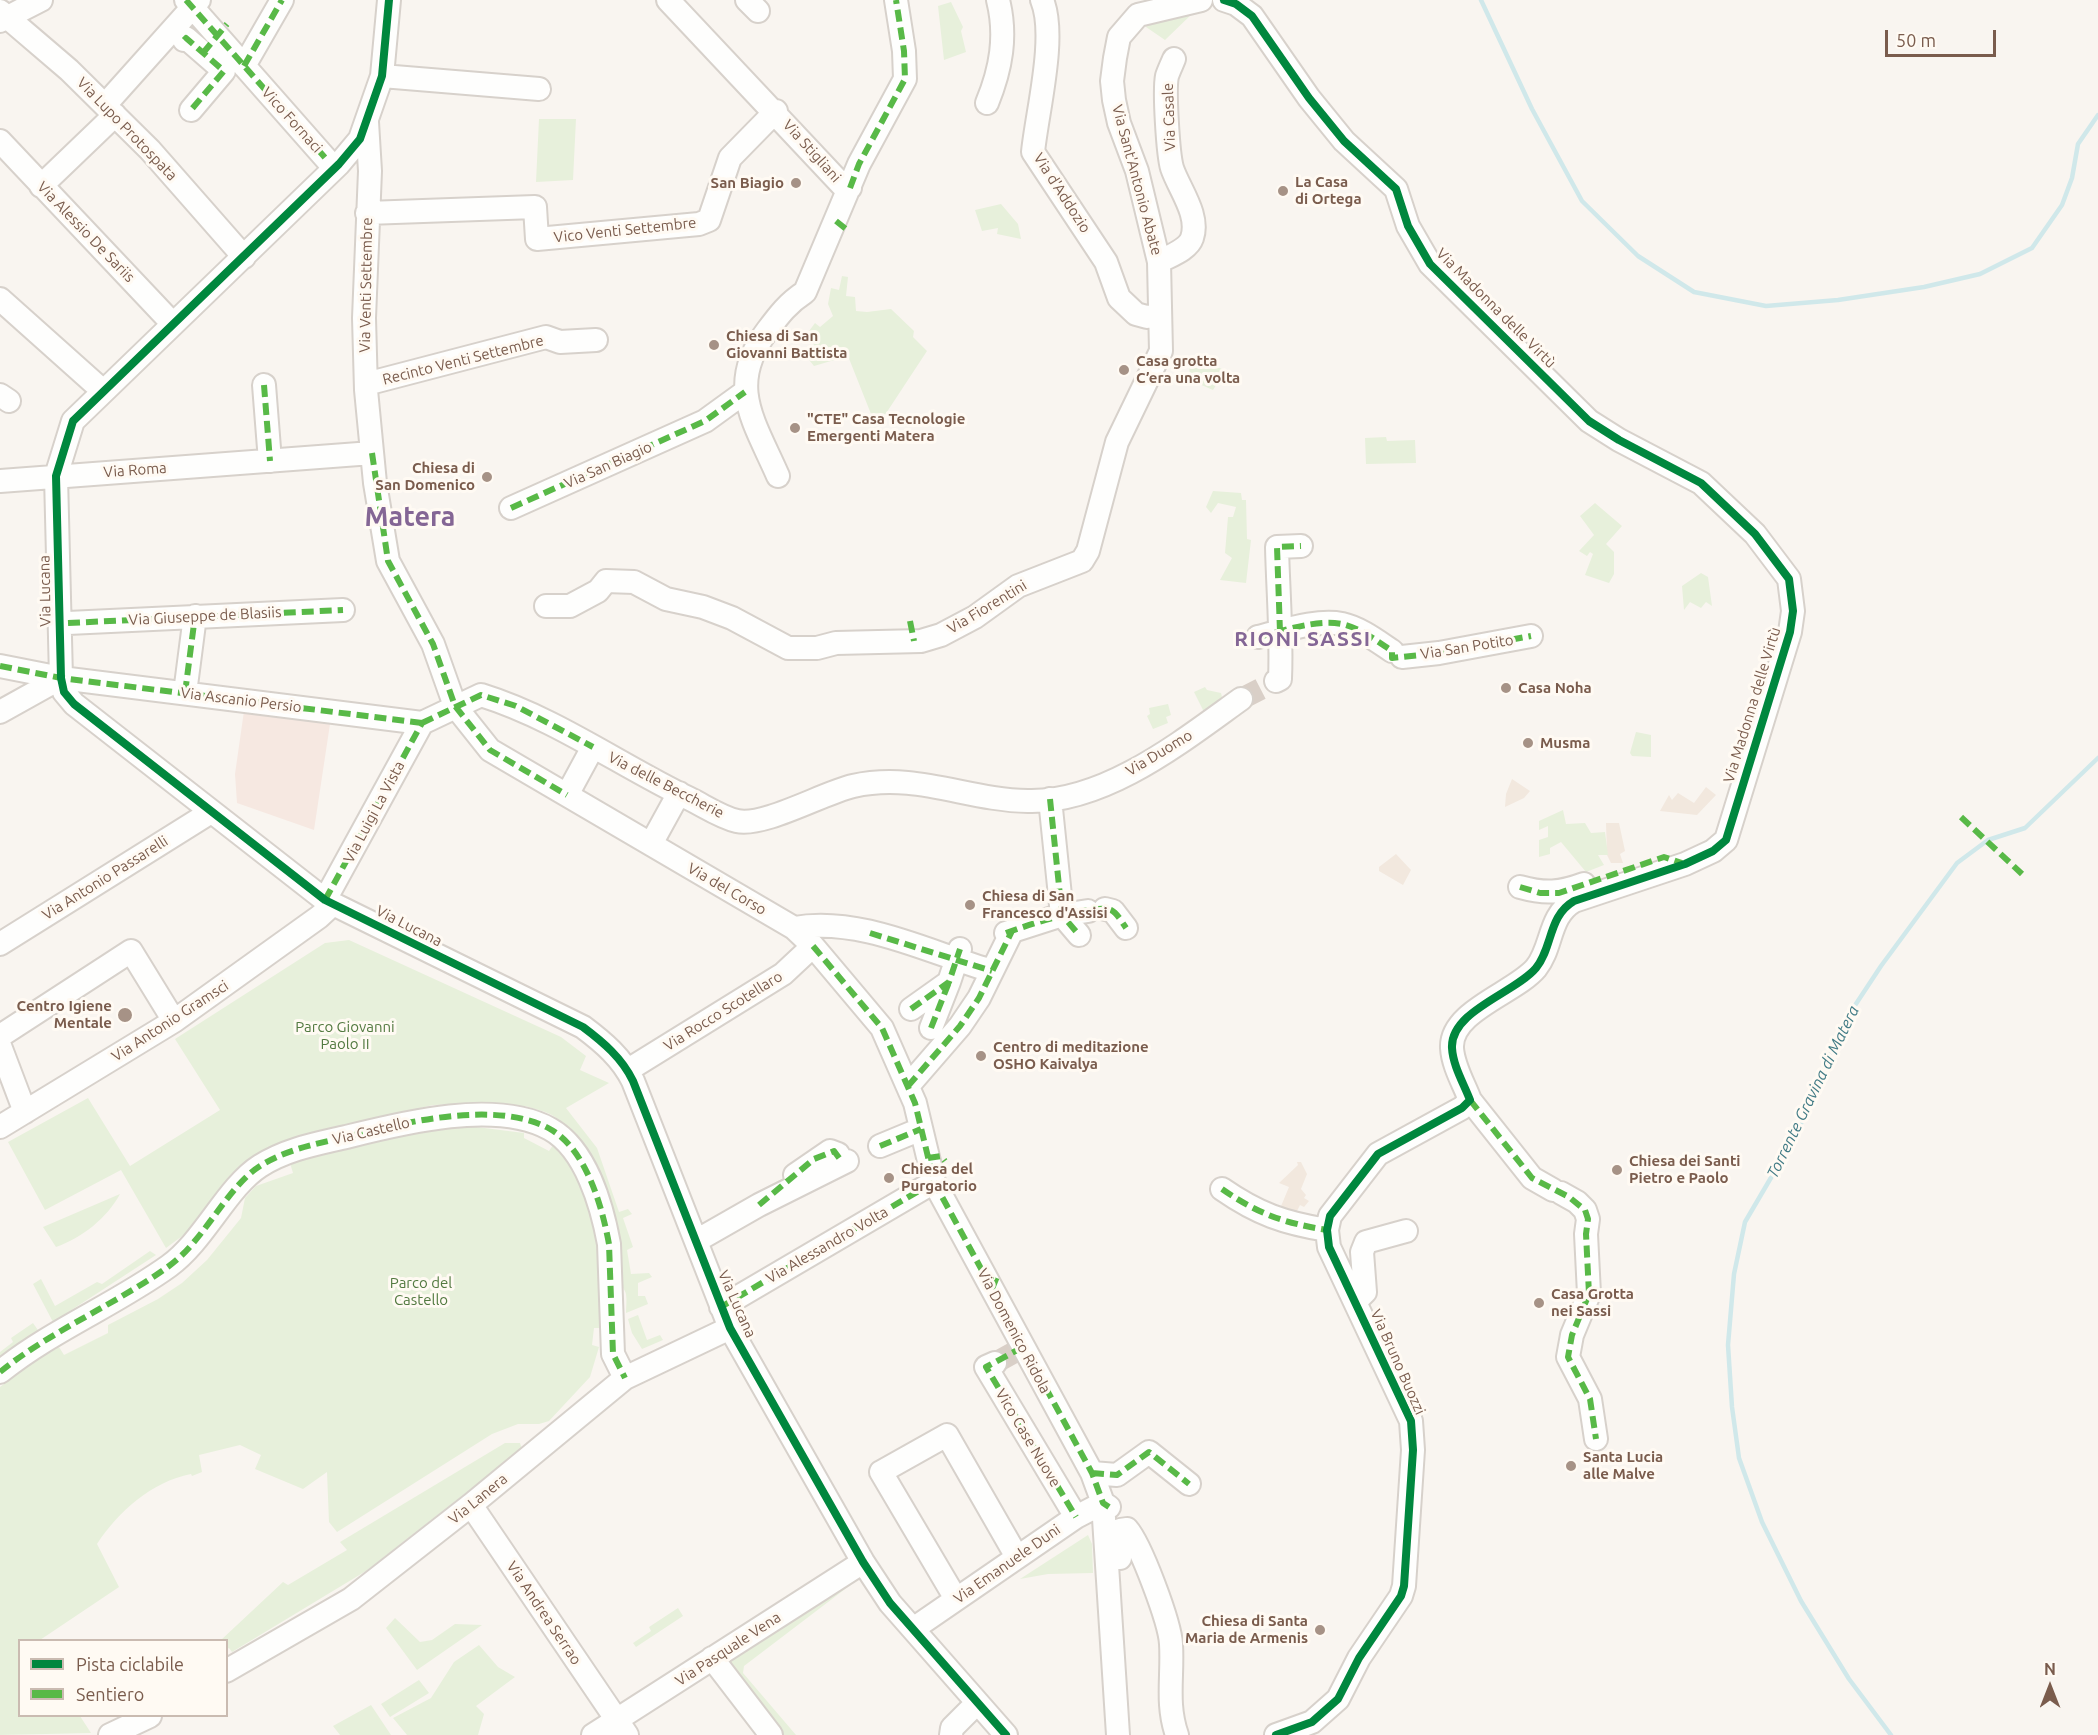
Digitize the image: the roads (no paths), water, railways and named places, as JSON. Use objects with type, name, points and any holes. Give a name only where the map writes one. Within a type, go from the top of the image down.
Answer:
[{"type":"street","points":[[1,17],[41,0]]},
{"type":"street","points":[[191,110],[224,71],[239,67],[282,0]]},
{"type":"street","points":[[364,128],[382,76],[389,0]]},
{"type":"street","name":"Via Stigliani","points":[[668,0],[776,111],[842,184],[850,188]]},
{"type":"street","points":[[778,476],[745,392],[747,364],[756,344],[788,302],[805,292],[841,225],[850,188],[859,164],[905,79],[904,51],[896,0]]},
{"type":"street","points":[[987,103],[995,83],[1002,45],[1004,25],[998,0]]},
{"type":"street","name":"Via d'Addozio","points":[[1042,0],[1047,15],[1048,38],[1033,152],[1106,262],[1119,297],[1136,314],[1147,317],[1159,315]]},
{"type":"street","name":"Via Madonna delle Virtù","points":[[1224,0],[1236,4],[1252,16],[1309,98],[1344,141],[1395,189],[1408,226],[1430,264],[1589,421],[1619,440],[1701,483],[1755,534],[1790,579],[1793,611],[1790,632],[1725,840],[1718,847],[1685,864],[1567,905],[1555,920],[1537,966],[1528,975],[1468,1016],[1458,1026],[1453,1038],[1455,1063],[1470,1100]]},
{"type":"street","points":[[41,186],[110,110],[192,2],[222,30],[239,67]]},
{"type":"street","name":"Via Sant'Antonio Abate","points":[[1159,315],[1159,271],[1133,155],[1119,123],[1112,81],[1119,37],[1138,15],[1204,5]]},
{"type":"street","name":"Via Lupo Protospata","points":[[1,17],[69,70],[110,110],[150,150],[244,257]]},
{"type":"street","points":[[203,53],[222,30]]},
{"type":"street","points":[[184,40],[186,38],[203,53],[239,67]]},
{"type":"street","name":"Via Casale","points":[[1159,271],[1187,246],[1192,238],[1192,223],[1186,199],[1173,170],[1170,156],[1167,77],[1174,59]]},
{"type":"street","name":"Vico Fornaci","points":[[239,67],[328,161]]},
{"type":"street","points":[[382,76],[538,89]]},
{"type":"street","name":"Vico Venti Settembre","points":[[367,213],[535,207],[537,239],[699,224],[710,220],[724,168],[730,159],[776,111]]},
{"type":"street","name":"Via Lucana","points":[[364,128],[317,184],[73,421],[56,476],[61,678],[64,692],[74,704],[329,903],[583,1027],[604,1043],[628,1070],[725,1318],[863,1562],[890,1603],[1006,1735]]},
{"type":"street","name":"Via Venti Settembre","points":[[364,128],[370,171],[364,318],[372,459],[388,561],[433,644],[454,706]]},
{"type":"street","name":"Via Alessio De Sariis","points":[[0,141],[172,323]]},
{"type":"street","points":[[0,299],[103,391]]},
{"type":"street","name":"Via Fiorentini","points":[[546,606],[570,606],[598,591],[606,581],[616,579],[634,582],[666,599],[703,606],[732,618],[788,648],[817,648],[912,631],[941,635],[975,617],[1018,586],[1082,561],[1092,537],[1117,442],[1161,351],[1159,315]]},
{"type":"street","name":"Recinto Venti Settembre","points":[[366,384],[546,337],[567,342],[596,340]]},
{"type":"street","points":[[264,386],[270,460]]},
{"type":"street","name":"Via San Biagio","points":[[511,508],[705,421],[745,392]]},
{"type":"street","name":"Via Roma","points":[[0,481],[270,460],[372,459]]},
{"type":"street","points":[[1276,681],[1280,679],[1277,547],[1301,546]]},
{"type":"street","name":"Via Giuseppe de Blasiis","points":[[68,623],[343,610]]},
{"type":"street","points":[[185,693],[195,616]]},
{"type":"street","name":"Via San Potito","points":[[1280,632],[1341,624],[1359,630],[1392,650],[1531,636]]},
{"type":"street","points":[[1258,637],[1280,632]]},
{"type":"street","name":"Via Ascanio Persio","points":[[0,666],[61,678],[422,723]]},
{"type":"street","points":[[0,712],[61,678]]},
{"type":"street","name":"Via delle Beccherie","points":[[422,723],[481,695],[516,706],[679,793],[737,821],[761,820],[854,786],[907,781],[1028,801],[1060,797]]},
{"type":"street","name":"Via Duomo","points":[[1060,797],[1117,778],[1172,749],[1241,699]]},
{"type":"street","name":"Via del Corso","points":[[454,706],[490,750],[794,928],[813,946],[882,1028],[908,1086]]},
{"type":"street","name":"Via Luigi La Vista","points":[[329,903],[422,723]]},
{"type":"street","points":[[567,795],[593,747]]},
{"type":"street","points":[[651,844],[679,793]]},
{"type":"street","points":[[1060,797],[1062,915],[1078,935]]},
{"type":"street","name":"Via Antonio Passarelli","points":[[0,944],[211,812]]},
{"type":"street","points":[[1520,887],[1540,893],[1559,893],[1664,857],[1685,864]]},
{"type":"street","name":"Via Antonio Gramsci","points":[[0,1127],[174,1021],[319,917],[329,903]]},
{"type":"street","points":[[908,1086],[960,1026],[979,998],[1009,932],[1062,915],[1108,915]]},
{"type":"street","points":[[794,928],[816,924],[870,933],[958,954],[992,970]]},
{"type":"street","name":"Via Rocco Scotellaro","points":[[628,1070],[783,974],[813,946]]},
{"type":"street","points":[[0,1036],[131,951],[174,1021]]},
{"type":"street","points":[[931,1029],[958,954]]},
{"type":"street","points":[[911,1009],[948,982]]},
{"type":"street","points":[[0,1046],[25,1113]]},
{"type":"street","name":"Via Domenico Ridola","points":[[908,1086],[921,1129],[937,1160],[934,1182],[995,1281],[1010,1354],[1092,1473],[1106,1505],[1118,1735]]},
{"type":"street","points":[[1222,1189],[1251,1209],[1304,1227],[1327,1230],[1330,1216],[1338,1204],[1378,1154],[1447,1117],[1470,1100],[1532,1178],[1577,1202],[1585,1210],[1588,1219],[1586,1234],[1589,1294],[1572,1335],[1568,1357],[1590,1399],[1596,1439]]},
{"type":"street","name":"Via Castello","points":[[0,1372],[27,1350],[170,1266],[190,1246],[242,1182],[258,1167],[290,1150],[402,1123],[455,1114],[509,1117],[552,1130],[572,1147],[585,1172],[605,1226],[609,1244],[613,1354],[625,1378]]},
{"type":"street","points":[[880,1146],[921,1129]]},
{"type":"street","points":[[696,1241],[759,1205],[845,1161]]},
{"type":"street","name":"Via Alessandro Volta","points":[[725,1318],[934,1182]]},
{"type":"street","name":"Via Bruno Buozzi","points":[[1276,1735],[1312,1722],[1338,1700],[1359,1658],[1401,1596],[1404,1586],[1413,1450],[1411,1421],[1356,1300],[1329,1247],[1327,1230]]},
{"type":"street","points":[[1356,1300],[1365,1292],[1362,1252],[1366,1242],[1406,1231]]},
{"type":"street","name":"Via Lanera","points":[[228,1670],[351,1599],[471,1505],[625,1378],[725,1318]]},
{"type":"street","name":"Vico Case Nuove","points":[[1010,1354],[986,1367],[1076,1517]]},
{"type":"street","points":[[956,1599],[881,1472],[947,1435],[1017,1557]]},
{"type":"street","points":[[1092,1473],[1117,1474],[1149,1452],[1189,1484]]},
{"type":"street","name":"Via Andrea Serrao","points":[[471,1505],[622,1728]]},
{"type":"street","name":"Via Emanuele Duni","points":[[913,1629],[1076,1517],[1106,1505]]},
{"type":"street","points":[[1112,1628],[1124,1609],[1119,1534],[1120,1530],[1127,1529],[1169,1627],[1171,1719],[1177,1735]]},
{"type":"street","name":"Via Pasquale Vena","points":[[593,1735],[622,1728],[712,1658],[863,1562]]},
{"type":"street","points":[[712,1658],[771,1735]]},
{"type":"street","points":[[949,1733],[977,1703]]},
{"type":"street","points":[[110,1735],[138,1724]]},
{"type":"waterway","name":"Torrente Gravina di Matera","points":[[1481,0],[1532,109],[1582,201],[1638,256],[1694,292],[1766,306],[1838,300],[1924,287],[1980,274],[2032,248],[2062,205],[2072,178],[2078,144],[2098,115]]},
{"type":"waterway","name":"Torrente Gravina di Matera","points":[[1891,1735],[1849,1679],[1801,1601],[1762,1522],[1739,1458],[1732,1407],[1728,1345],[1734,1274],[1745,1222],[1796,1135],[1844,1022],[1881,966],[1957,863],[1988,840],[2025,828],[2098,758]]},
{"type":"tunnel","points":[[1241,699],[1276,681]]},
{"type":"tunnel","points":[[995,1363],[1013,1353]]},
{"type":"place","name":"San Biagio","points":[[796,183]]},
{"type":"place","name":"La Casa di Ortega","points":[[1283,191]]},
{"type":"place","name":"Chiesa di San Giovanni Battista","points":[[714,345]]},
{"type":"place","name":"Casa grotta C’era una volta","points":[[1124,370]]},
{"type":"place","name":"\"CTE\" Casa Tecnologie Emergenti Matera","points":[[795,428]]},
{"type":"place","name":"Chiesa di San Domenico","points":[[487,477]]},
{"type":"place","name":"Casa Noha","points":[[1506,688]]},
{"type":"place","name":"Musma","points":[[1528,743]]},
{"type":"place","name":"Chiesa di San Francesco d'Assisi","points":[[970,905]]},
{"type":"place","name":"Centro Igiene Mentale","points":[[125,1015]]},
{"type":"place","name":"Centro di meditazione OSHO Kaivalya","points":[[981,1056]]},
{"type":"place","name":"Chiesa dei Santi Pietro e Paolo","points":[[1617,1170]]},
{"type":"place","name":"Chiesa del Purgatorio","points":[[889,1178]]},
{"type":"place","name":"Casa Grotta nei Sassi","points":[[1539,1303]]},
{"type":"place","name":"Santa Lucia alle Malve","points":[[1571,1466]]},
{"type":"place","name":"Chiesa di Santa Maria de Armenis","points":[[1320,1630]]},
{"type":"district","name":"Matera","points":[[410,517]]},
{"type":"district","name":"RIONI SASSI","points":[[1303,639]]},
{"type":"park label","name":"Parco Giovanni Paolo II","points":[[345,1036]]},
{"type":"park label","name":"Parco del Castello","points":[[421,1292]]}]
